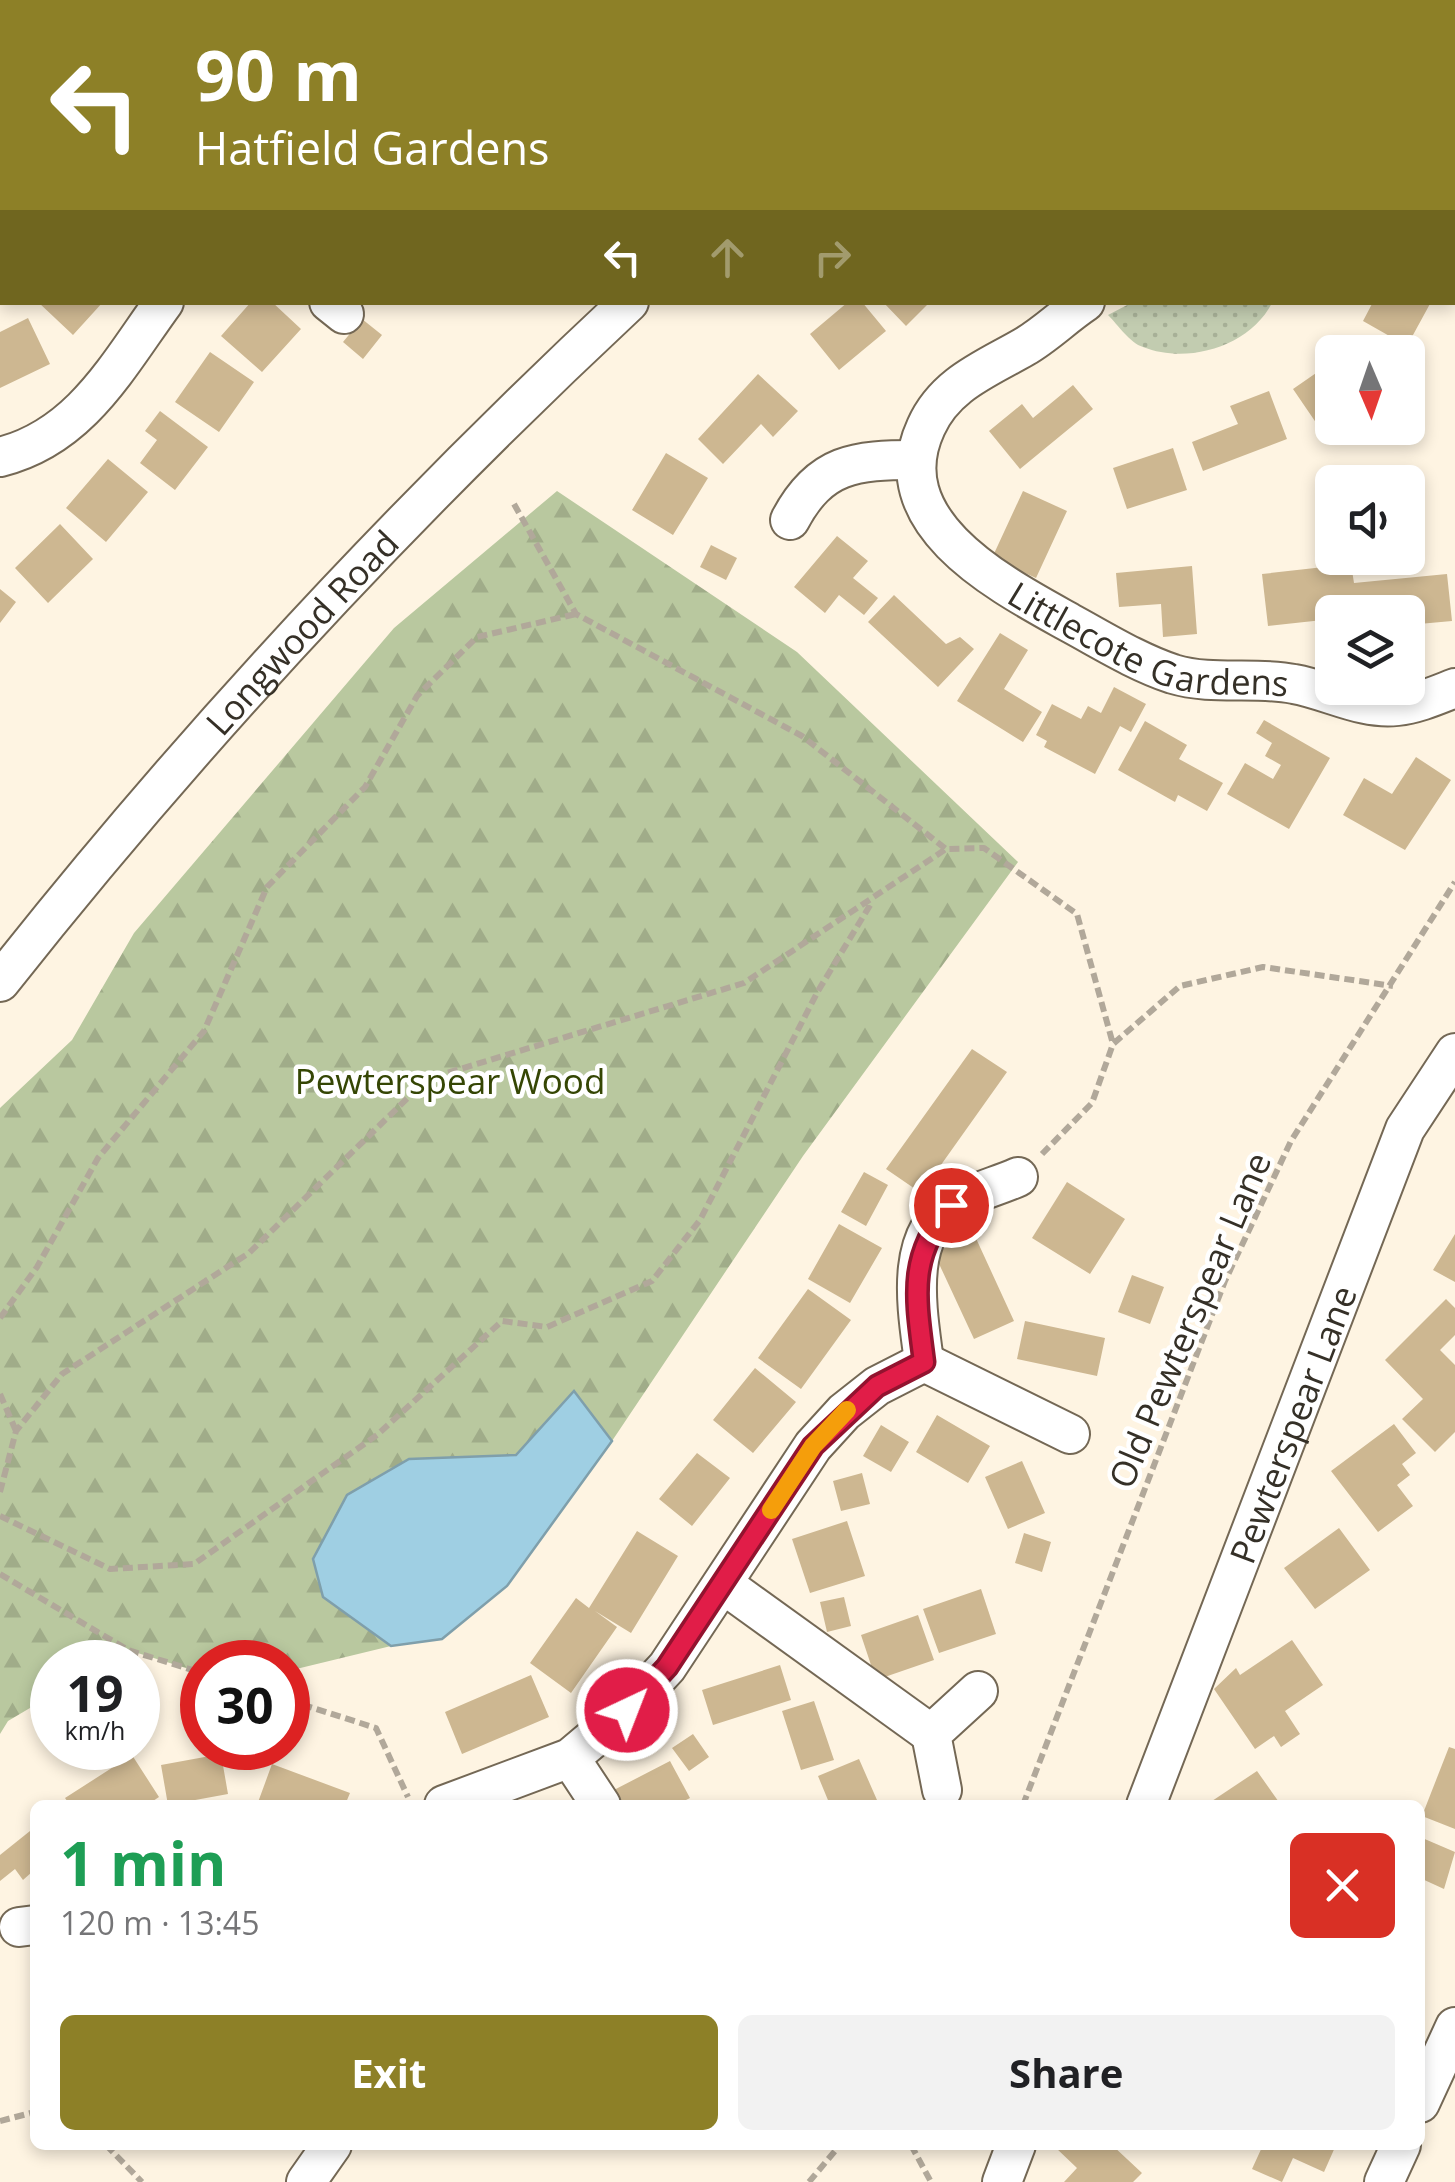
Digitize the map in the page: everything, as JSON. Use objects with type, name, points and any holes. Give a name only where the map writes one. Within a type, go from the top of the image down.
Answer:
[{"type":"street","points":[[0,457],[45,442],[67,428],[162,305]]},
{"type":"street","name":"Longwood Road","points":[[0,982],[165,778],[388,536],[626,305]]},
{"type":"street","points":[[790,520],[806,490],[833,470],[870,460],[916,460],[926,425],[952,391],[980,368],[1025,347],[1081,305]]},
{"type":"street","name":"Littlecote Gardens","points":[[916,460],[920,490],[932,519],[952,546],[1012,590],[1141,662],[1178,676],[1292,683],[1364,704],[1396,706],[1455,688]]},
{"type":"street","name":"Pewterspear Lane","points":[[1148,1800],[1405,1129],[1455,1053]]},
{"type":"street","points":[[924,1362],[917,1266],[930,1230],[951,1205],[1018,1178]]},
{"type":"street","points":[[924,1362],[1070,1434]]},
{"type":"street","points":[[457,1800],[570,1758],[627,1710],[667,1667],[813,1446],[877,1386],[924,1362]]},
{"type":"street","points":[[723,1584],[931,1734],[942,1790]]},
{"type":"street","points":[[931,1734],[978,1691]]},
{"type":"street","points":[[570,1758],[598,1800]]},
{"type":"street","points":[[1425,2092],[1455,2027]]},
{"type":"street","points":[[306,2182],[328,2150]]},
{"type":"street","points":[[1002,2182],[1014,2150]]},
{"type":"path","points":[[514,504],[576,614],[802,736],[946,849]]},
{"type":"path","points":[[0,1318],[37,1266],[98,1158],[204,1031],[267,887],[365,787],[417,696],[477,637],[576,614]]},
{"type":"path","points":[[0,1492],[16,1430],[62,1374],[249,1253],[427,1079],[744,982],[873,901],[946,849],[984,848],[1077,914],[1113,1044]]},
{"type":"path","name":"Old Pewterspear Lane","points":[[1026,1800],[1224,1280],[1291,1140],[1393,986],[1455,882]]},
{"type":"path","points":[[0,1516],[110,1568],[194,1564],[378,1435],[502,1321],[548,1327],[652,1281],[700,1220],[818,991],[873,901]]},
{"type":"path","points":[[1018,1178],[1092,1103],[1113,1044],[1180,986],[1263,967],[1393,986]]},
{"type":"path","points":[[0,1394],[16,1430]]},
{"type":"path","points":[[0,1574],[128,1650],[180,1666]]},
{"type":"path","points":[[310,1707],[376,1728],[410,1800]]},
{"type":"path","points":[[0,2120],[30,2113]]},
{"type":"path","points":[[111,2150],[142,2182]]},
{"type":"path","points":[[808,2182],[836,2150]]},
{"type":"path","points":[[914,2150],[930,2182]]},
{"type":"green space","points":[[1127,305],[1271,305],[1249,331],[1233,341],[1179,354],[1138,345],[1108,315]]},
{"type":"green space","name":"Pewterspear Wood","points":[[557,491],[797,652],[1018,862],[803,1156],[612,1441],[574,1391],[516,1455],[409,1459],[313,1558],[323,1597],[391,1646],[310,1666],[310,1640],[180,1640],[180,1666],[160,1660],[160,1640],[30,1640],[30,1708],[8,1721],[0,1734],[0,1108],[72,1040],[134,933],[394,628]]},
{"type":"water","points":[[574,1391],[612,1441],[507,1586],[442,1639],[391,1646],[323,1597],[313,1559],[347,1495],[409,1459],[516,1455]]},
{"type":"building","points":[[41,305],[100,305],[73,335]]},
{"type":"building","points":[[248,305],[275,305],[301,329],[262,372],[221,336]]},
{"type":"building","points":[[844,305],[864,305],[886,331],[839,370],[810,334]]},
{"type":"building","points":[[886,305],[927,305],[906,326]]},
{"type":"building","points":[[1371,305],[1429,305],[1413,335],[1388,335],[1363,321]]},
{"type":"building","points":[[28,318],[50,364],[0,388],[0,332]]},
{"type":"building","points":[[362,319],[382,335],[363,359],[343,342]]},
{"type":"building","points":[[210,352],[254,382],[219,432],[175,402]]},
{"type":"building","points":[[758,374],[798,411],[773,437],[761,424],[723,464],[698,439]]},
{"type":"building","points":[[1315,374],[1315,421],[1293,389]]},
{"type":"building","points":[[1073,385],[1093,409],[1020,469],[989,431],[1022,404],[1033,418]]},
{"type":"building","points":[[1269,391],[1287,439],[1203,471],[1192,442],[1238,424],[1230,406]]},
{"type":"building","points":[[160,411],[208,447],[175,490],[140,463],[157,440],[145,431]]},
{"type":"building","points":[[1173,448],[1187,490],[1127,509],[1113,468]]},
{"type":"building","points":[[666,453],[708,478],[673,535],[632,510]]},
{"type":"building","points":[[108,459],[148,492],[106,542],[66,508]]},
{"type":"building","points":[[1023,491],[1067,511],[1036,578],[992,558]]},
{"type":"building","points":[[60,524],[93,559],[48,603],[15,568]]},
{"type":"building","points":[[837,536],[868,561],[853,578],[878,598],[864,615],[839,595],[825,613],[794,587]]},
{"type":"building","points":[[711,545],[737,558],[726,580],[700,567]]},
{"type":"building","points":[[1192,566],[1197,634],[1163,637],[1161,604],[1119,607],[1116,573]]},
{"type":"building","points":[[1315,568],[1315,575],[1353,575],[1354,583],[1447,574],[1452,621],[1425,623],[1425,595],[1315,595],[1315,621],[1268,626],[1262,574]]},
{"type":"building","points":[[0,589],[16,602],[0,623]]},
{"type":"building","points":[[894,595],[946,644],[960,637],[974,649],[938,687],[868,622]]},
{"type":"building","points":[[1000,633],[1028,650],[1004,689],[1042,712],[1023,742],[957,701]]},
{"type":"building","points":[[1114,687],[1146,704],[1131,732],[1120,726],[1095,774],[1044,747],[1047,741],[1036,735],[1052,704],[1081,719],[1088,706],[1101,713]]},
{"type":"building","points":[[1264,720],[1330,758],[1289,829],[1227,794],[1245,763],[1273,779],[1281,765],[1265,756],[1272,743],[1256,733]]},
{"type":"building","points":[[1145,721],[1187,745],[1179,759],[1223,783],[1207,811],[1178,795],[1175,802],[1118,770]]},
{"type":"building","points":[[1416,757],[1451,780],[1405,850],[1343,815],[1364,778],[1392,794]]},
{"type":"building","points":[[972,1049],[1007,1072],[921,1193],[886,1169]]},
{"type":"building","points":[[864,1172],[888,1185],[866,1226],[841,1212]]},
{"type":"building","points":[[1067,1182],[1125,1219],[1090,1274],[1032,1238]]},
{"type":"building","points":[[839,1224],[882,1248],[850,1303],[808,1279]]},
{"type":"building","points":[[974,1234],[1014,1321],[974,1339],[934,1253]]},
{"type":"building","points":[[1455,1234],[1455,1282],[1433,1270]]},
{"type":"building","points":[[1132,1275],[1164,1287],[1150,1324],[1118,1312]]},
{"type":"building","points":[[808,1289],[851,1320],[801,1389],[758,1358]]},
{"type":"building","points":[[1446,1299],[1455,1308],[1455,1335],[1440,1350],[1455,1365],[1455,1432],[1435,1452],[1402,1419],[1423,1399],[1385,1360]]},
{"type":"building","points":[[1025,1321],[1105,1338],[1097,1376],[1017,1359]]},
{"type":"building","points":[[755,1368],[796,1402],[753,1453],[713,1420]]},
{"type":"building","points":[[937,1415],[990,1446],[968,1483],[916,1452]]},
{"type":"building","points":[[1394,1424],[1416,1453],[1402,1464],[1410,1475],[1397,1485],[1413,1506],[1378,1532],[1331,1471]]},
{"type":"building","points":[[881,1425],[909,1442],[891,1472],[863,1456]]},
{"type":"building","points":[[697,1453],[730,1478],[692,1526],[659,1499]]},
{"type":"building","points":[[1022,1461],[1045,1513],[1008,1529],[985,1477]]},
{"type":"building","points":[[862,1473],[870,1504],[841,1511],[833,1481]]},
{"type":"building","points":[[847,1521],[865,1576],[810,1593],[792,1539]]},
{"type":"building","points":[[1339,1528],[1370,1570],[1315,1609],[1284,1568]]},
{"type":"building","points":[[637,1531],[678,1556],[631,1633],[595,1611],[617,1627],[571,1693],[530,1663],[576,1598],[589,1608]]},
{"type":"building","points":[[1024,1533],[1051,1542],[1042,1572],[1015,1563]]},
{"type":"building","points":[[981,1589],[996,1634],[939,1653],[923,1609]]},
{"type":"building","points":[[844,1597],[851,1626],[827,1632],[820,1602]]},
{"type":"building","points":[[918,1615],[934,1660],[876,1680],[861,1635]]},
{"type":"building","points":[[1292,1640],[1323,1685],[1285,1711],[1300,1734],[1281,1747],[1274,1736],[1255,1749],[1214,1689],[1236,1668],[1240,1675]]},
{"type":"building","points":[[780,1665],[791,1700],[713,1725],[702,1690]]},
{"type":"building","points":[[531,1675],[549,1717],[462,1754],[445,1712]]},
{"type":"building","points":[[814,1701],[834,1760],[801,1770],[782,1711]]},
{"type":"building","points":[[693,1734],[709,1757],[689,1771],[672,1748]]},
{"type":"building","points":[[1449,1747],[1455,1749],[1455,1829],[1425,1817]]},
{"type":"building","points":[[859,1759],[877,1800],[828,1800],[818,1776]]},
{"type":"building","points":[[670,1761],[690,1798],[617,1800],[612,1791]]},
{"type":"building","points":[[180,1762],[180,1770],[224,1770],[228,1794],[167,1800],[161,1765]]},
{"type":"building","points":[[109,1770],[142,1770],[159,1797],[154,1800],[66,1800]]},
{"type":"building","points":[[270,1770],[288,1770],[350,1793],[347,1800],[259,1800]]},
{"type":"building","points":[[1257,1771],[1277,1800],[1214,1800]]},
{"type":"building","points":[[30,1831],[30,1874],[23,1880],[15,1869],[0,1881],[0,1855]]},
{"type":"building","points":[[1425,1839],[1455,1852],[1444,1889],[1425,1880]]},
{"type":"building","points":[[1058,2150],[1117,2150],[1142,2173],[1133,2182],[1064,2182],[1077,2168]]},
{"type":"building","points":[[1261,2150],[1334,2150],[1324,2172],[1293,2158],[1282,2182],[1252,2169]]},
{"type":"slow traffic","points":[[771,1510],[813,1446],[847,1410]]},
{"type":"route","points":[[627,1710],[667,1667],[813,1446],[844,1412],[877,1386],[924,1362],[917,1266],[930,1230],[951,1205]]}]
